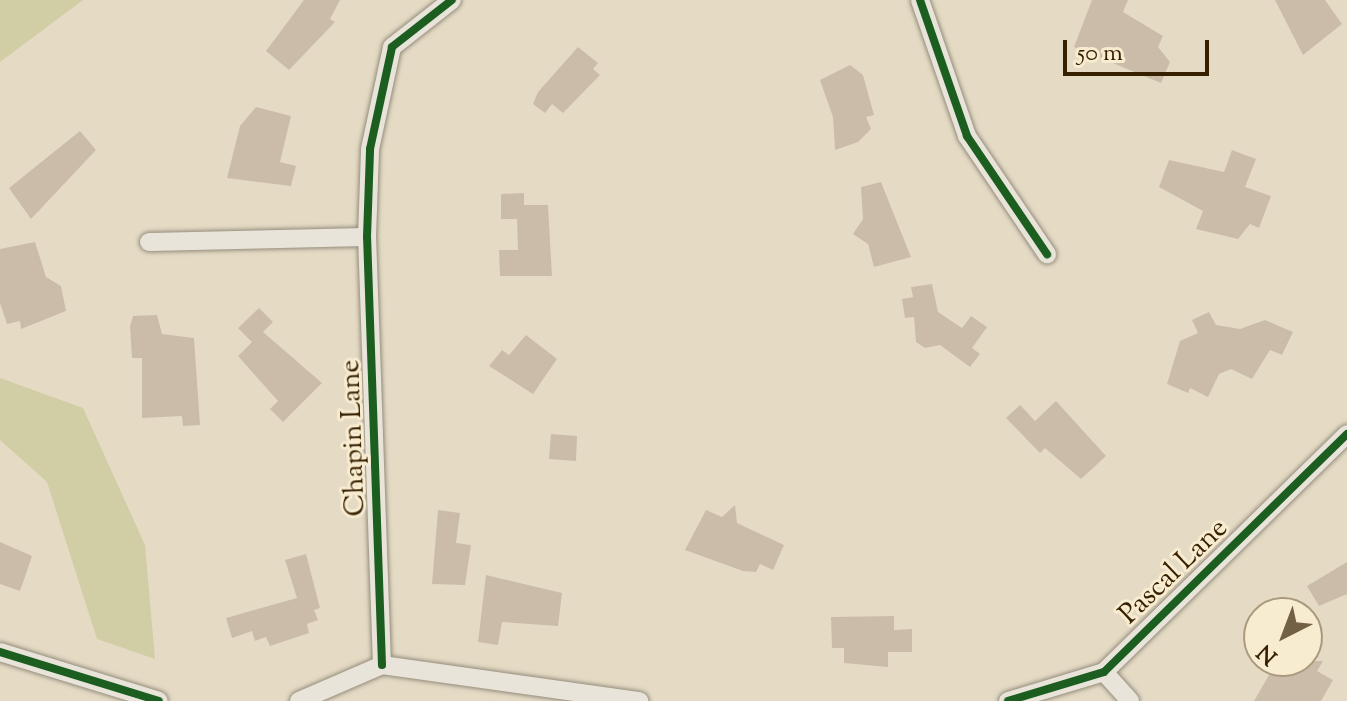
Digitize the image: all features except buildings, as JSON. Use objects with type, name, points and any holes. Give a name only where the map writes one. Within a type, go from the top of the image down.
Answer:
[{"type":"street","name":"Chapin Lane","points":[[382,665],[367,237],[370,149],[392,47],[452,0]]},
{"type":"street","points":[[920,0],[967,136],[1047,254]]},
{"type":"street","points":[[149,242],[367,237]]},
{"type":"street","name":"Pascal Lane","points":[[1008,701],[1104,672],[1347,434]]},
{"type":"street","points":[[0,652],[159,701]]},
{"type":"street","points":[[299,701],[382,665],[639,701]]},
{"type":"street","points":[[1104,672],[1130,701]]},
{"type":"shaded area","points":[[0,0],[83,0],[0,62]]},
{"type":"shaded area","points":[[0,378],[83,408],[145,545],[155,659],[97,639],[47,482],[0,440]]},
{"type":"cycle path","points":[[382,665],[367,237],[370,149],[392,47],[452,0]]},
{"type":"cycle path","points":[[920,0],[967,136],[1047,254]]},
{"type":"cycle path","points":[[1008,701],[1104,672],[1347,434]]},
{"type":"cycle path","points":[[0,652],[159,701]]}]
